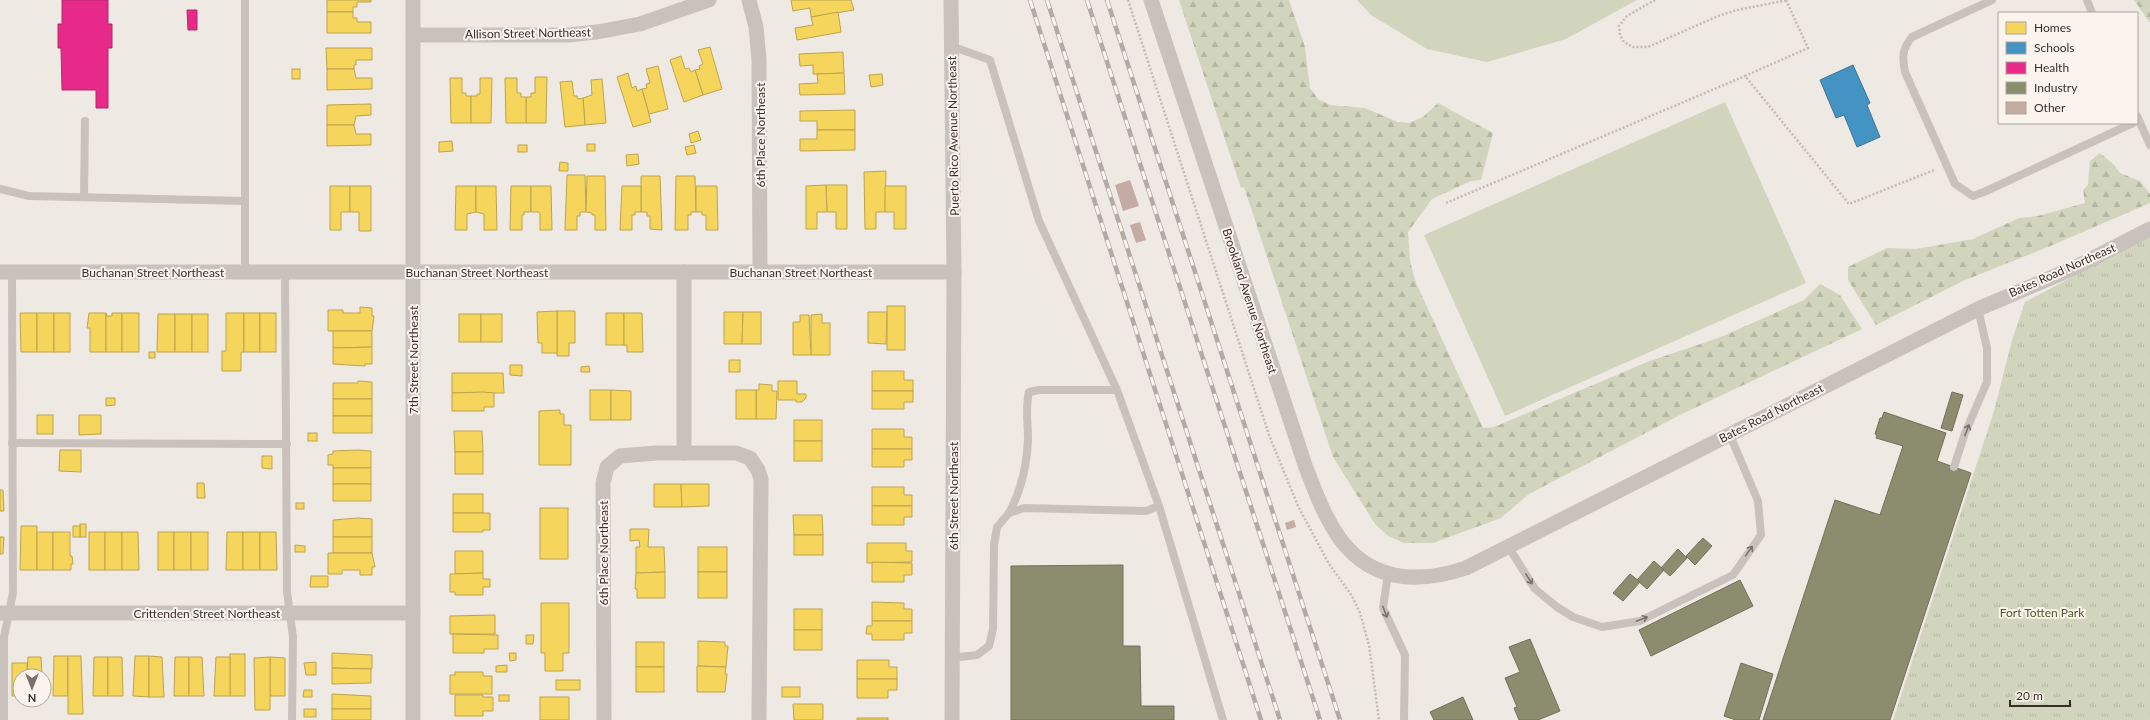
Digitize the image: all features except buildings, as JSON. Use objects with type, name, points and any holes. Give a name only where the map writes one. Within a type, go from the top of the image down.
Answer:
[{"type":"street","name":"7th Street Northeast","points":[[412,720],[413,0]]},
{"type":"street","name":"Allison Street Northeast","points":[[413,35],[568,35],[597,32],[640,24],[709,0]]},
{"type":"street","name":"6th Place Northeast","points":[[749,0],[756,27],[759,59],[760,272]]},
{"type":"street","name":"Puerto Rico Avenue Northeast","points":[[951,0],[954,272]]},
{"type":"street","name":"Brookland Avenue Northeast","points":[[1151,0],[1306,468],[1328,519],[1341,540],[1368,566],[1388,574]]},
{"type":"street","name":"Bates Road Northeast","points":[[1388,574],[1413,577],[1444,575],[1466,568],[1730,433],[1978,309],[2074,268],[2150,229]]},
{"type":"street","name":"Buchanan Street Northeast","points":[[6,272],[954,272]]},
{"type":"street","points":[[684,272],[684,453]]},
{"type":"street","name":"6th Street Northeast","points":[[952,720],[954,272]]},
{"type":"street","name":"6th Place Northeast","points":[[604,720],[603,483],[607,467],[620,456],[684,453],[736,453],[750,458],[758,470],[761,479],[759,720]]},
{"type":"street","name":"Crittenden Street Northeast","points":[[4,613],[413,613]]},
{"type":"lane","points":[[245,0],[245,273]]},
{"type":"lane","points":[[1992,0],[1912,37],[1905,46],[1902,56],[1905,72],[1955,184],[1973,196],[2127,124]]},
{"type":"lane","points":[[2087,0],[2092,12]]},
{"type":"lane","points":[[952,46],[990,60],[1039,221],[1117,390],[1159,506],[1223,720]]},
{"type":"lane","points":[[84,197],[85,121]]},
{"type":"lane","points":[[2138,123],[2150,144]]},
{"type":"lane","points":[[0,188],[29,196],[245,201]]},
{"type":"lane","points":[[4,720],[4,613],[13,593],[12,443],[6,272]]},
{"type":"lane","points":[[285,273],[287,592],[293,637],[292,720]]},
{"type":"lane","points":[[1954,467],[1966,432],[1987,382],[1987,348],[1978,309]]},
{"type":"lane","points":[[952,658],[977,655],[989,646],[993,629],[994,545],[998,527],[1009,513],[1018,497],[1025,474],[1028,440],[1027,401],[1029,392],[1039,390],[1117,390]]},
{"type":"lane","points":[[1508,546],[1535,589],[1557,607],[1573,617],[1602,627],[1640,621],[1733,575],[1761,535],[1758,501],[1730,433]]},
{"type":"lane","points":[[12,443],[287,444]]},
{"type":"lane","points":[[1009,513],[1024,508],[1146,510],[1159,506]]},
{"type":"lane","points":[[1388,574],[1383,608],[1405,655],[1404,720]]},
{"type":"path","points":[[1446,203],[1808,48],[1786,0],[1737,10],[1648,47],[1633,47],[1624,42],[1620,35],[1619,26],[1627,16],[1654,0]]},
{"type":"path","points":[[1745,76],[1849,204],[1947,165]]},
{"type":"green space","points":[[1179,0],[1289,0],[1305,47],[1310,88],[1318,99],[1330,105],[1365,108],[1398,122],[1409,123],[1423,117],[1438,103],[1493,133],[1481,180],[1471,181],[1432,199],[1408,232],[1410,261],[1416,283],[1483,428],[1494,427],[1647,362],[1721,337],[1804,300],[1820,284],[1840,295],[1862,329],[1682,414],[1529,494],[1501,518],[1433,543],[1404,543],[1388,536],[1375,524],[1333,457],[1244,187],[1241,188]]},
{"type":"green space","points":[[1357,0],[1637,0],[1566,39],[1487,62],[1427,49],[1371,15]]},
{"type":"green space","points":[[2134,0],[2150,0],[2150,23]]},
{"type":"green space","points":[[1725,102],[1806,283],[1505,416],[1424,235]]},
{"type":"green space","points":[[2100,153],[2113,164],[2120,173],[2140,181],[2150,194],[2150,203],[2048,247],[1963,281],[1876,325],[1848,280],[1848,267],[1887,248],[1916,249],[1973,239],[2019,218],[2038,216],[2085,203],[2083,190],[2088,185],[2090,161]]},
{"type":"green space","name":"Fort Totten Park","points":[[2150,236],[2150,720],[1893,720],[1994,411],[2012,340],[2025,302]]},
{"type":"railway","points":[[1030,0],[1261,720]]},
{"type":"railway","points":[[1047,0],[1280,720]]},
{"type":"railway","points":[[1087,0],[1320,720]]},
{"type":"railway","points":[[1107,0],[1340,720]]}]
